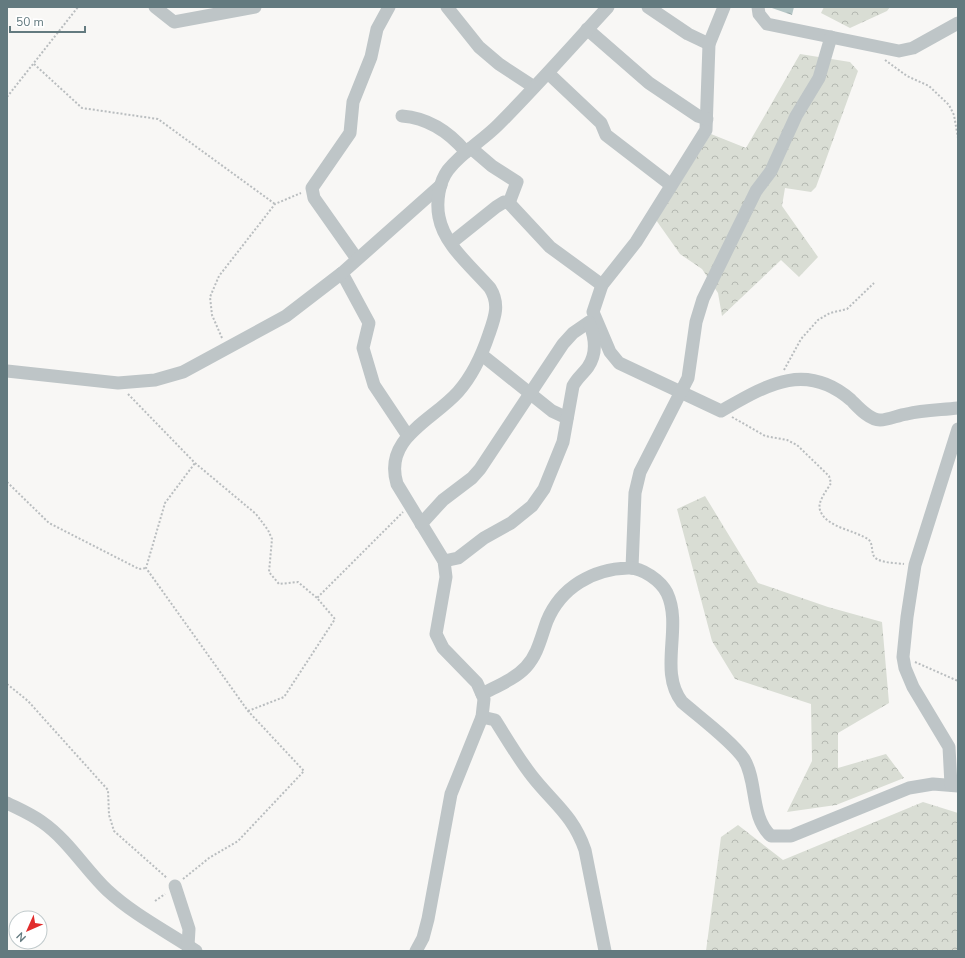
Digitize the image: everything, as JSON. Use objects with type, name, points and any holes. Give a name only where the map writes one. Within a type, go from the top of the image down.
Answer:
[{"type":"street","points":[[155,7],[174,22],[255,7]]},
{"type":"street","points":[[357,259],[314,198],[312,188],[350,133],[354,102],[371,57],[377,29],[389,7]]},
{"type":"street","points":[[447,7],[479,47],[499,64],[534,87]]},
{"type":"street","points":[[416,951],[422,944],[428,919],[451,794],[482,717],[484,708],[482,694],[477,683],[439,642],[436,634],[446,577],[444,561],[397,484],[393,471],[394,460],[400,446],[408,436],[457,393],[474,371],[482,355],[495,319],[497,305],[495,296],[490,288],[451,243],[439,218],[438,200],[441,185],[447,171],[468,150],[496,127],[608,7]]},
{"type":"street","points":[[648,7],[688,34],[709,44]]},
{"type":"street","points":[[444,561],[458,558],[484,538],[511,523],[532,506],[544,489],[563,442],[573,386],[576,378],[588,367],[593,355],[595,339],[591,317],[602,285],[636,242],[706,130],[709,44],[724,7]]},
{"type":"street","points":[[758,7],[759,14],[767,24],[898,51],[913,48],[958,23]]},
{"type":"street","points":[[587,29],[649,83],[698,116],[707,119]]},
{"type":"street","points":[[632,568],[635,493],[640,472],[688,378],[696,322],[703,300],[756,191],[771,171],[796,116],[819,78],[831,37]]},
{"type":"street","points":[[548,73],[601,123],[606,135],[671,185]]},
{"type":"street","points":[[402,116],[410,116],[446,132],[468,150],[517,182],[509,203]]},
{"type":"street","points":[[7,371],[118,383],[155,380],[183,372],[286,316],[342,273],[441,185]]},
{"type":"street","points":[[451,243],[496,207],[504,202],[509,203],[550,247],[602,285]]},
{"type":"street","points":[[342,273],[369,323],[363,348],[374,385],[408,436]]},
{"type":"street","points":[[591,317],[610,352],[619,363],[721,411],[764,386],[781,381],[807,380],[826,384],[846,395],[870,417],[880,420],[907,413],[958,408]]},
{"type":"street","points":[[421,524],[443,500],[472,478],[480,469],[563,344],[591,317]]},
{"type":"street","points":[[482,355],[552,411],[567,418]]},
{"type":"street","points":[[482,694],[517,675],[525,668],[537,650],[552,611],[570,589],[594,574],[618,568],[632,568],[647,573],[667,592],[670,604],[673,685],[676,695],[735,748],[743,758],[750,772],[760,820],[764,830],[771,836],[791,836],[909,788],[933,784],[954,786],[949,747],[913,687],[905,668],[903,656],[915,566],[958,429]]},
{"type":"street","points":[[482,717],[495,720],[533,778],[562,809],[580,836],[585,850],[605,951]]},
{"type":"street","points":[[7,803],[25,811],[43,822],[57,834],[108,891],[142,918],[192,948]]},
{"type":"street","points":[[175,886],[189,929],[192,948]]},
{"type":"path","points":[[7,97],[78,7]]},
{"type":"path","points":[[876,47],[883,58],[906,76],[929,86],[949,105],[954,115],[958,138]]},
{"type":"path","points":[[34,64],[82,108],[158,119],[275,204]]},
{"type":"path","points":[[227,348],[212,314],[210,297],[220,276],[275,204],[312,188]]},
{"type":"path","points":[[781,381],[786,367],[801,339],[818,320],[830,313],[847,309],[874,283]]},
{"type":"path","points":[[118,383],[195,463],[256,514],[268,530],[272,539],[269,572],[279,584],[298,582],[317,598],[335,619],[284,697],[248,711]]},
{"type":"path","points":[[721,411],[765,436],[787,440],[797,445],[830,476],[831,482],[819,504],[820,510],[825,517],[844,530],[868,539],[877,560],[915,566]]},
{"type":"path","points":[[146,568],[165,503],[195,463]]},
{"type":"path","points":[[7,482],[49,523],[139,569],[146,568]]},
{"type":"path","points":[[317,598],[410,505]]},
{"type":"path","points":[[7,684],[28,701],[108,790],[109,815],[114,831],[175,886],[209,858],[238,841],[304,770],[248,711],[146,568]]},
{"type":"path","points":[[903,656],[958,680]]},
{"type":"green space","points":[[824,7],[890,7],[887,11],[850,28],[821,13]]},
{"type":"green space","points":[[800,54],[850,62],[858,71],[816,187],[811,192],[785,188],[782,206],[818,257],[799,277],[781,260],[722,316],[718,293],[702,269],[680,254],[656,220],[711,134],[746,148]]},
{"type":"green space","points":[[705,496],[758,583],[828,607],[882,622],[889,703],[838,733],[838,768],[886,754],[904,778],[836,805],[787,812],[812,761],[811,704],[735,679],[712,641],[677,509]]},
{"type":"green space","points":[[923,802],[958,813],[958,951],[706,951],[721,837],[738,825],[783,860]]},
{"type":"water","points":[[769,7],[794,7],[792,15]]}]
